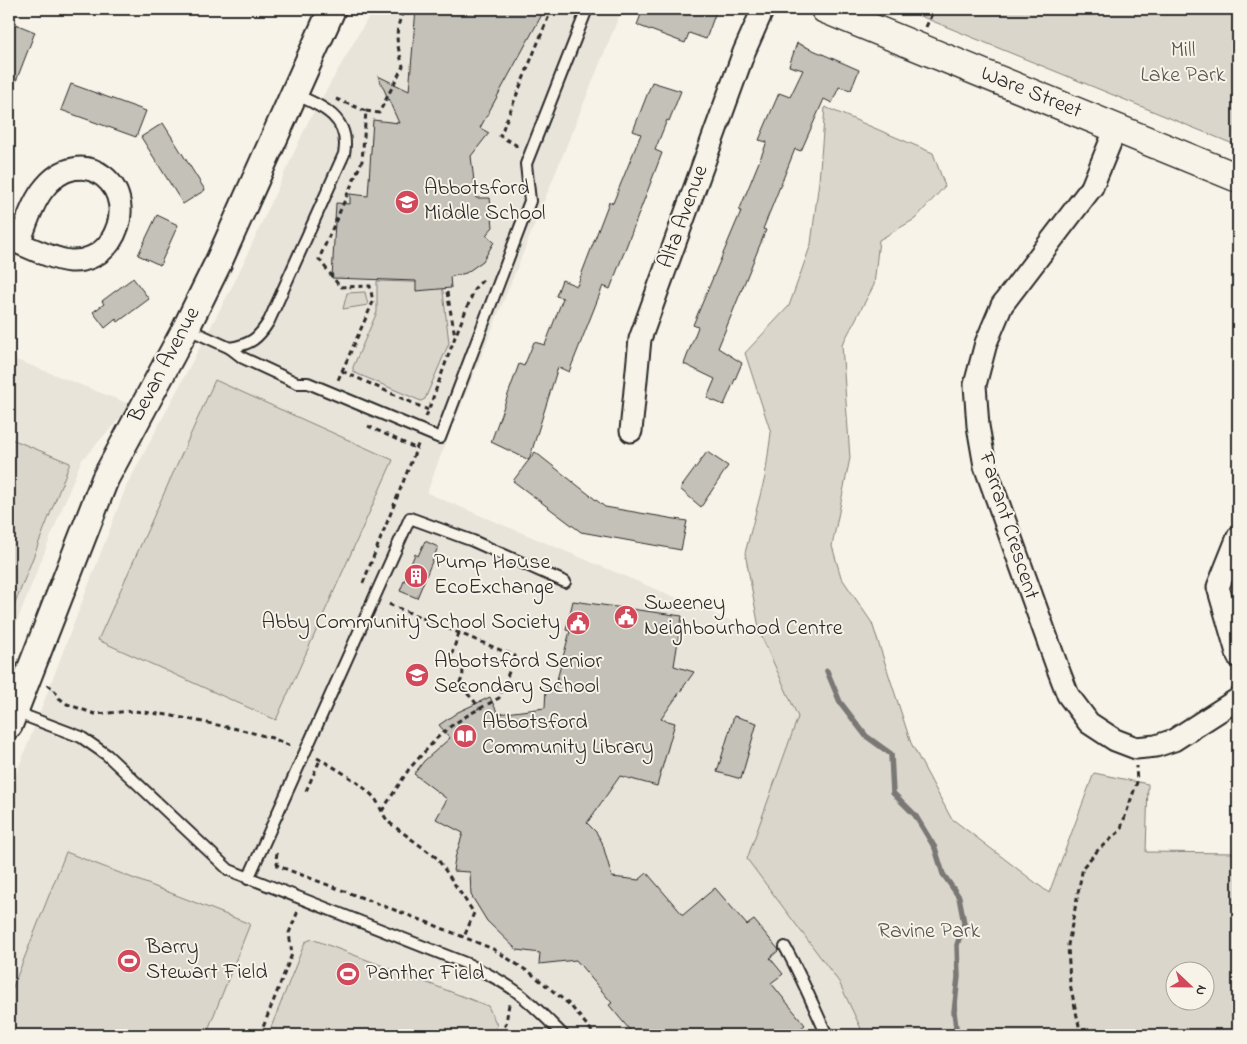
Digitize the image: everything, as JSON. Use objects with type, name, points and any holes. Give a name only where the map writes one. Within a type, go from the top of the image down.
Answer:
[{"type":"main road","name":"Ware Street","points":[[824,9],[1238,178]]},
{"type":"street","name":"Bevan Avenue","points":[[12,718],[105,479],[186,328],[219,261],[332,9]]},
{"type":"street","name":"Alta Avenue","points":[[631,431],[640,339],[744,52],[763,9]]},
{"type":"street","name":"Farrant Crescent","points":[[1116,128],[1092,187],[1002,306],[986,343],[975,385],[978,426],[985,466],[1068,695],[1089,723],[1115,740],[1136,748]]},
{"type":"street","points":[[81,167],[95,171],[107,179],[116,190],[121,218],[114,236],[106,247],[96,255],[83,260],[70,261],[14,241],[43,190],[52,179],[66,170],[81,167]]},
{"type":"street","points":[[1238,537],[1218,587],[1238,656]]},
{"type":"street","points":[[1136,748],[1156,746],[1174,740],[1238,699]]},
{"type":"lane","points":[[186,328],[230,348],[243,358],[297,383],[308,383],[440,438],[530,201],[526,164],[587,9]]},
{"type":"lane","points":[[230,348],[244,346],[253,341],[261,334],[269,321],[344,154],[347,141],[343,128],[321,106],[294,94]]},
{"type":"lane","points":[[248,878],[306,753],[410,518],[473,541],[565,582]]},
{"type":"lane","points":[[12,718],[66,730],[89,742],[107,756],[229,870],[470,965],[517,992],[563,1035]]},
{"type":"lane","points":[[785,947],[797,967],[808,996],[827,1035]]},
{"type":"path","points":[[366,111],[379,112],[403,66],[397,44],[397,26],[404,9]]},
{"type":"path","points":[[516,154],[516,145],[500,136],[550,13],[556,9]]},
{"type":"path","points":[[381,812],[397,785],[422,753],[451,726],[499,698],[515,656],[359,592],[417,449],[428,410],[455,337],[475,288],[486,277]]},
{"type":"path","points":[[447,292],[455,337]]},
{"type":"path","points":[[332,393],[373,302]]},
{"type":"path","points":[[342,371],[428,410]]},
{"type":"path","points":[[459,633],[450,659],[462,669],[463,675],[459,684],[479,709]]},
{"type":"path","points":[[28,678],[53,688],[59,698],[67,704],[95,714],[134,711],[168,715],[242,730],[272,738],[320,760],[365,788],[376,800],[381,812],[391,824],[437,858],[462,893],[474,914],[464,936]]},
{"type":"path","points":[[1081,1035],[1070,984],[1068,945],[1075,908],[1083,867],[1099,848],[1120,831],[1137,782],[1136,748]]},
{"type":"path","points":[[305,793],[320,760]]},
{"type":"path","points":[[277,851],[276,859],[278,866],[464,936],[493,949],[532,974],[570,1005],[595,1035]]},
{"type":"path","points":[[260,1035],[292,954],[289,933],[311,878]]},
{"type":"shaded area","name":"Abbotsford Senior Secondary School","points":[[373,9],[622,9],[427,493],[760,633],[798,717],[747,859],[839,982],[864,1035],[9,1035],[9,793],[126,487],[235,281],[308,122]]},
{"type":"shaded area","points":[[9,357],[132,405],[81,461],[9,641]]},
{"type":"green space","name":"Mill Lake Park","points":[[903,9],[1238,9],[1238,146]]},
{"type":"green space","name":"Ravine Park","points":[[825,107],[933,153],[945,186],[915,219],[879,240],[874,285],[842,345],[850,458],[832,546],[841,577],[872,623],[911,743],[951,818],[1049,893],[1094,773],[1148,784],[1146,852],[1238,853],[1238,1035],[864,1035],[839,982],[747,859],[798,717],[760,633],[745,553],[765,477],[771,433],[745,353],[789,306],[811,244],[819,181]]},
{"type":"green space","points":[[377,281],[442,283],[449,343],[425,399],[421,401],[353,372],[353,367],[377,312]]},
{"type":"green space","points":[[365,292],[368,305],[343,309],[347,293]]},
{"type":"green space","points":[[215,380],[393,460],[276,720],[98,640]]},
{"type":"green space","points":[[9,438],[70,463],[9,619]]},
{"type":"green space","name":"Barry Stewart Field","points":[[66,852],[250,924],[206,1035],[9,1035],[9,997]]},
{"type":"green space","name":"Panther Field","points":[[312,939],[488,1006],[497,1025],[493,1035],[268,1035],[305,942]]},
{"type":"building","points":[[416,9],[545,9],[480,128],[489,133],[471,156],[476,198],[490,198],[493,227],[486,235],[494,242],[483,261],[466,273],[450,277],[451,288],[416,291],[416,281],[332,278],[336,203],[350,204],[350,194],[368,196],[373,120],[399,123],[378,76],[409,91]]},
{"type":"building","points":[[643,9],[717,9],[706,39],[689,33],[685,43],[637,25]]},
{"type":"building","points":[[13,23],[35,32],[10,97],[9,35]]},
{"type":"building","points":[[797,43],[859,70],[851,90],[839,87],[832,103],[824,99],[801,151],[795,149],[763,229],[766,230],[718,348],[742,363],[724,405],[707,398],[715,379],[684,364],[698,327],[693,325],[741,211],[739,211],[767,142],[759,140],[779,93],[790,97],[803,70],[789,66]]},
{"type":"building","points":[[652,82],[681,91],[655,150],[662,153],[610,289],[603,286],[569,372],[558,367],[529,460],[491,442],[519,364],[524,366],[534,342],[545,345],[563,298],[556,296],[562,280],[577,286],[609,202],[613,203],[641,134],[633,131]]},
{"type":"building","points":[[71,84],[146,111],[136,137],[61,110]]},
{"type":"building","points":[[163,123],[205,190],[183,204],[141,137]]},
{"type":"building","points":[[157,215],[178,225],[160,265],[138,255]]},
{"type":"building","points":[[133,278],[149,299],[118,322],[116,319],[105,328],[93,312],[104,304],[102,301]]},
{"type":"building","points":[[535,452],[605,507],[687,521],[681,550],[581,532],[513,481]]},
{"type":"building","points":[[707,452],[728,466],[701,507],[680,489]]},
{"type":"building","name":"Pump House EcoExchange","points":[[425,541],[438,547],[417,598],[400,591],[415,554],[418,556]]},
{"type":"building","name":"Abbotsford Senior Secondary School","points":[[573,601],[682,616],[674,666],[694,672],[661,719],[675,723],[657,786],[620,776],[587,823],[602,842],[612,877],[639,880],[647,873],[683,915],[715,888],[747,925],[754,920],[779,950],[770,958],[783,974],[771,983],[805,1025],[792,1035],[634,1035],[609,1005],[612,1003],[576,960],[539,964],[540,953],[517,950],[487,921],[471,895],[470,872],[453,871],[463,833],[436,819],[447,799],[414,774],[424,761],[450,738],[439,725],[458,712],[490,697],[498,714],[545,708],[546,688],[550,686],[555,687],[570,631],[566,630]]},
{"type":"building","points":[[734,716],[757,723],[741,779],[717,772]]},
{"type":"waterway","points":[[827,671],[840,702],[866,736],[891,754],[893,793],[915,815],[935,848],[943,874],[959,897],[964,923],[957,945],[958,977],[954,1012],[957,1035]]},
{"type":"place","name":"Abbotsford Middle School","points":[[407,202]]},
{"type":"place","name":"Pump House EcoExchange","points":[[416,576]]},
{"type":"place","name":"Sweeney Neighbourhood Centre","points":[[626,617]]},
{"type":"place","name":"Abby Community School Society","points":[[578,623]]},
{"type":"place","name":"Abbotsford Senior Secondary School","points":[[417,675]]},
{"type":"place","name":"Abbotsford Community Library","points":[[465,736]]},
{"type":"place","name":"Barry Stewart Field","points":[[129,961]]},
{"type":"place","name":"Panther Field","points":[[348,974]]}]
